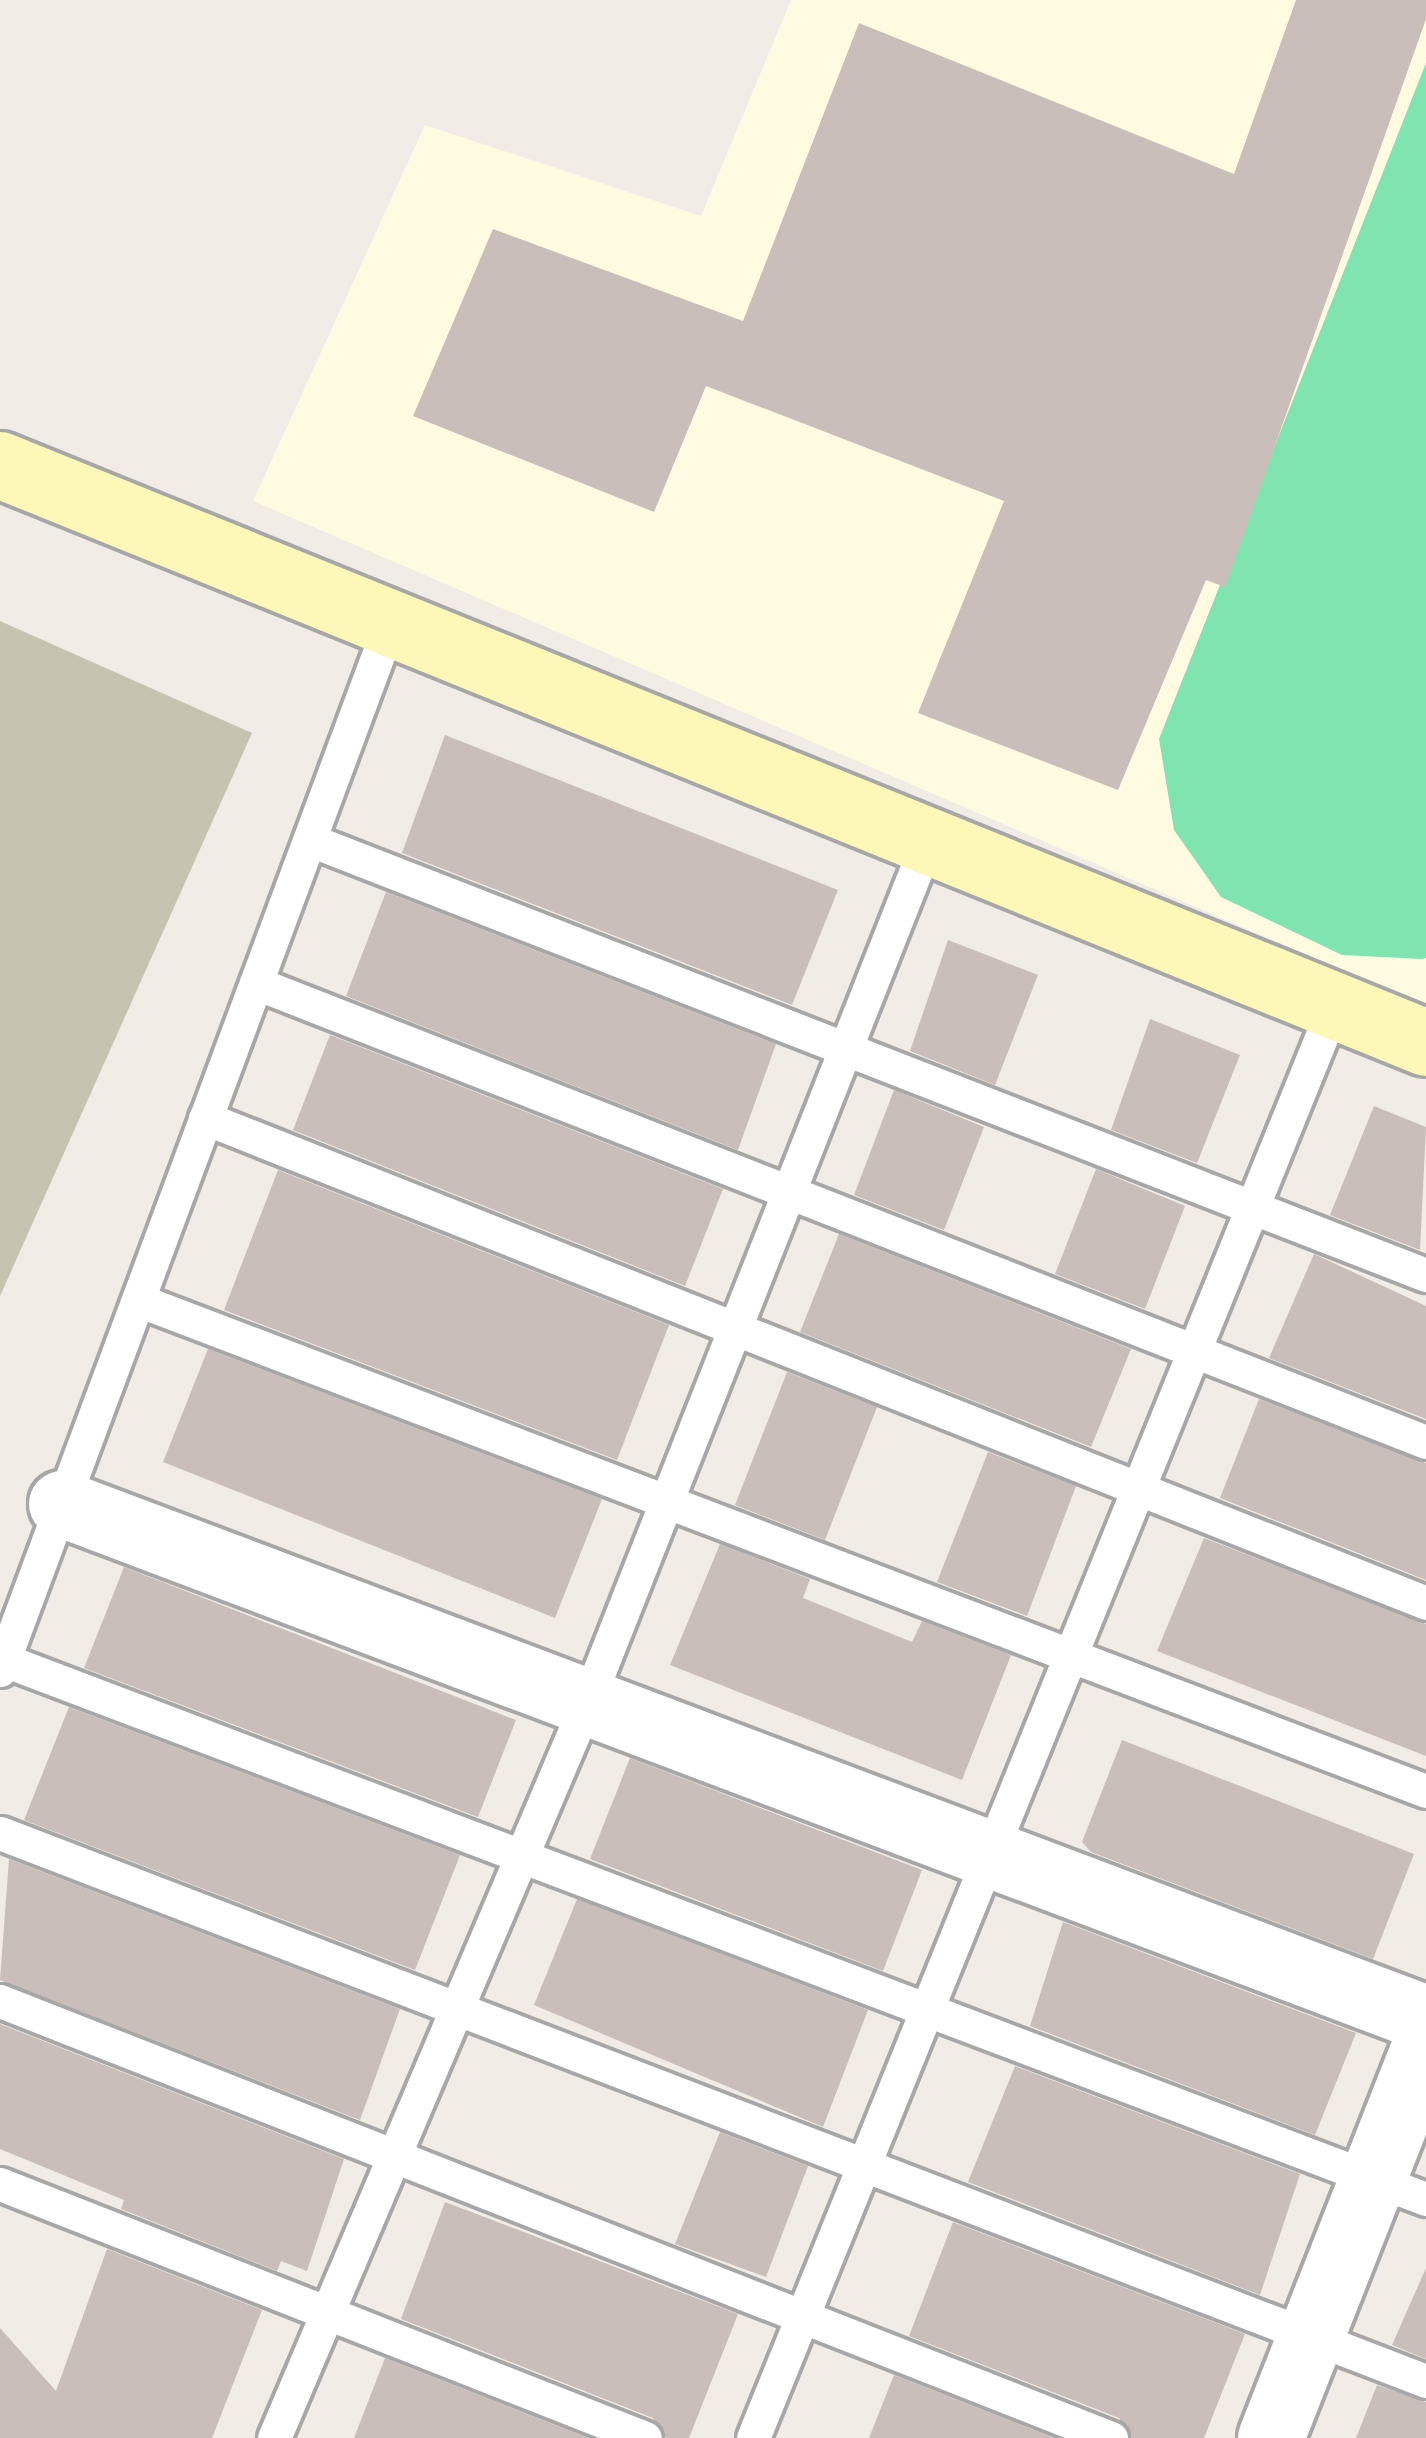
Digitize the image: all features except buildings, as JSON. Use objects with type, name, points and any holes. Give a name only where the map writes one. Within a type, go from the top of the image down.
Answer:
[{"type":"street","points":[[0,465],[1426,1043]]},
{"type":"street","points":[[62,1504],[1426,2019]]},
{"type":"street","points":[[1271,2438],[1311,2336],[1400,2189],[1426,2045]]},
{"type":"lane","points":[[390,623],[2,1665],[1400,2189]]},
{"type":"lane","points":[[310,840],[1426,1275]]},
{"type":"lane","points":[[274,2438],[587,1702],[928,841]]},
{"type":"lane","points":[[256,983],[1426,1442]]},
{"type":"lane","points":[[752,2438],[993,1855],[1334,1006]]},
{"type":"lane","points":[[205,1118],[1426,1603]]},
{"type":"lane","points":[[138,1300],[1426,1791]]},
{"type":"lane","points":[[0,1833],[1426,2381]]},
{"type":"lane","points":[[0,2002],[1111,2438]]},
{"type":"lane","points":[[0,2184],[645,2438]]},
{"type":"shaded area","points":[[791,0],[1426,0],[1426,1006],[253,501],[425,125],[701,216]]},
{"type":"shaded area","points":[[0,621],[252,733],[0,1296]]},
{"type":"green space","points":[[1426,63],[1426,958],[1422,959],[1342,955],[1221,897],[1174,830],[1159,739]]}]
